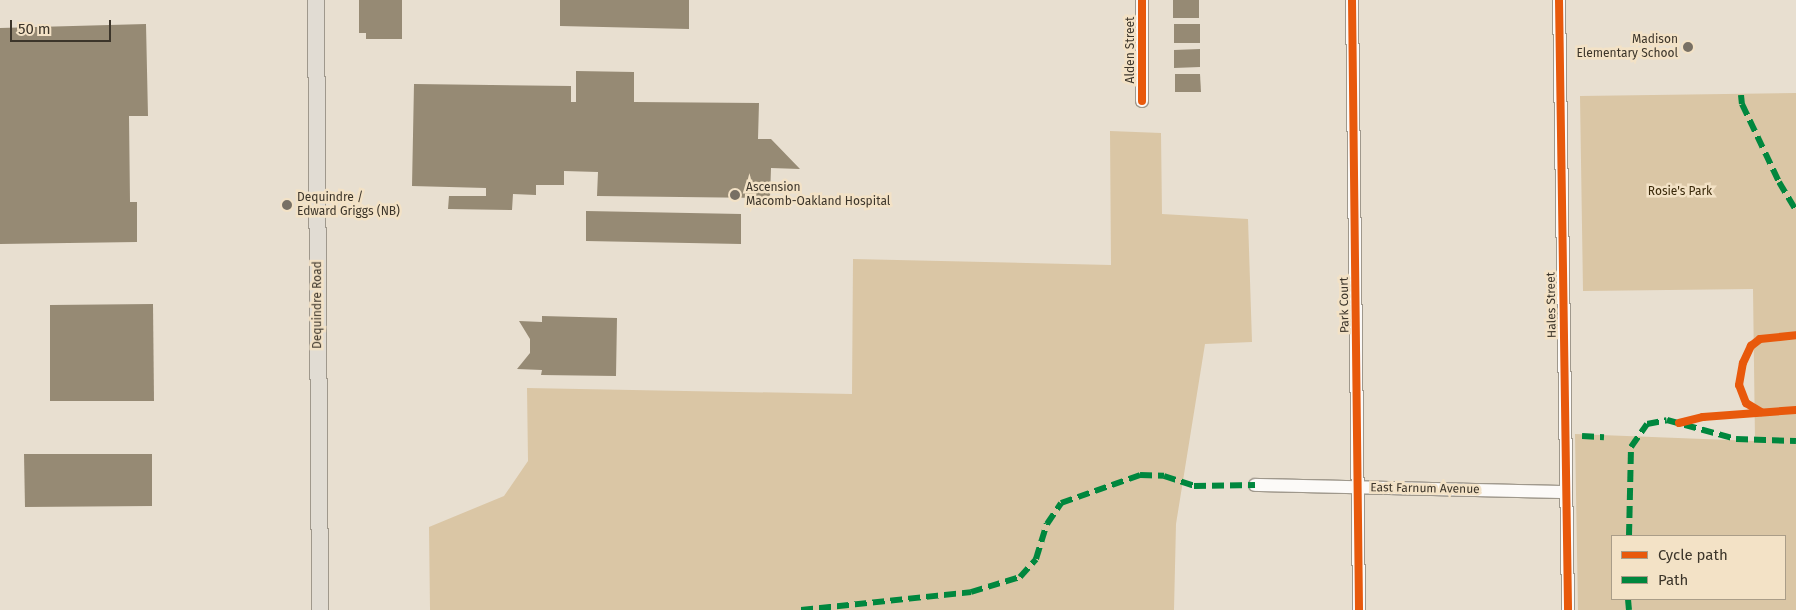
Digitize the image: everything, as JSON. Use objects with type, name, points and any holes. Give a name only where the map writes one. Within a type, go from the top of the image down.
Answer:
[{"type":"main road","name":"Dequindre Road","points":[[316,0],[320,610]]},
{"type":"street","name":"Alden Street","points":[[1142,0],[1142,101]]},
{"type":"street","name":"Park Court","points":[[1352,0],[1359,610]]},
{"type":"street","name":"Hales Street","points":[[1560,0],[1568,610]]},
{"type":"street","name":"East Farnum Avenue","points":[[1255,485],[1566,492]]},
{"type":"green space","name":"Rosie's Park","points":[[1796,93],[1796,610],[1578,610],[1575,434],[1755,441],[1753,289],[1583,291],[1580,96]]},
{"type":"green space","points":[[1110,131],[1161,133],[1162,214],[1248,219],[1252,342],[1205,344],[1176,524],[1174,610],[430,610],[429,527],[504,496],[528,461],[527,388],[852,394],[853,259],[1111,265]]},
{"type":"building","points":[[359,0],[402,0],[402,39],[366,39],[366,33],[359,33]]},
{"type":"building","points":[[560,0],[689,0],[689,29],[560,26]]},
{"type":"building","points":[[1173,0],[1199,0],[1199,18],[1173,18]]},
{"type":"building","points":[[146,24],[148,116],[129,116],[130,202],[137,202],[137,242],[0,244],[0,28]]},
{"type":"building","points":[[1174,24],[1200,24],[1200,43],[1174,43]]},
{"type":"building","points":[[1200,49],[1200,67],[1174,68],[1174,50]]},
{"type":"building","points":[[576,71],[634,72],[634,102],[759,103],[758,139],[771,139],[800,169],[771,168],[770,198],[597,196],[598,172],[564,171],[564,185],[536,185],[536,195],[513,194],[512,210],[448,209],[449,196],[486,196],[486,188],[412,186],[414,84],[571,86],[571,102],[576,102]]},
{"type":"building","points":[[1175,74],[1200,74],[1201,92],[1175,92]]},
{"type":"building","points":[[586,211],[741,214],[741,244],[586,241]]},
{"type":"building","points":[[153,304],[154,401],[50,401],[50,305]]},
{"type":"building","points":[[542,316],[617,318],[616,376],[541,375],[542,370],[517,369],[530,353],[530,339],[519,321],[542,322]]},
{"type":"building","points":[[24,454],[152,454],[152,506],[25,507]]},
{"type":"marked path","points":[[1741,95],[1742,104],[1779,182],[1796,210]]},
{"type":"marked path","points":[[1629,535],[1631,447],[1647,424],[1667,420],[1736,439],[1796,441]]},
{"type":"marked path","points":[[1582,436],[1604,437]]},
{"type":"marked path","points":[[801,610],[971,592],[1020,577],[1036,559],[1047,524],[1061,503],[1140,475],[1164,476],[1194,486],[1255,485]]},
{"type":"marked path","points":[[1628,600],[1629,610]]},
{"type":"cycle path","points":[[1142,0],[1142,101]]},
{"type":"cycle path","points":[[1352,0],[1359,610]]},
{"type":"cycle path","points":[[1559,0],[1568,610]]},
{"type":"cycle path","points":[[1761,412],[1746,403],[1739,385],[1743,363],[1751,346],[1760,339],[1796,335]]},
{"type":"cycle path","points":[[1679,423],[1703,417],[1796,410]]},
{"type":"place","name":"Madison Elementary School","points":[[1688,47]]},
{"type":"place","name":"Ascension Macomb-Oakland Hospital","points":[[735,195]]},
{"type":"place","name":"Dequindre / Edward Griggs (NB)","points":[[287,205]]}]
